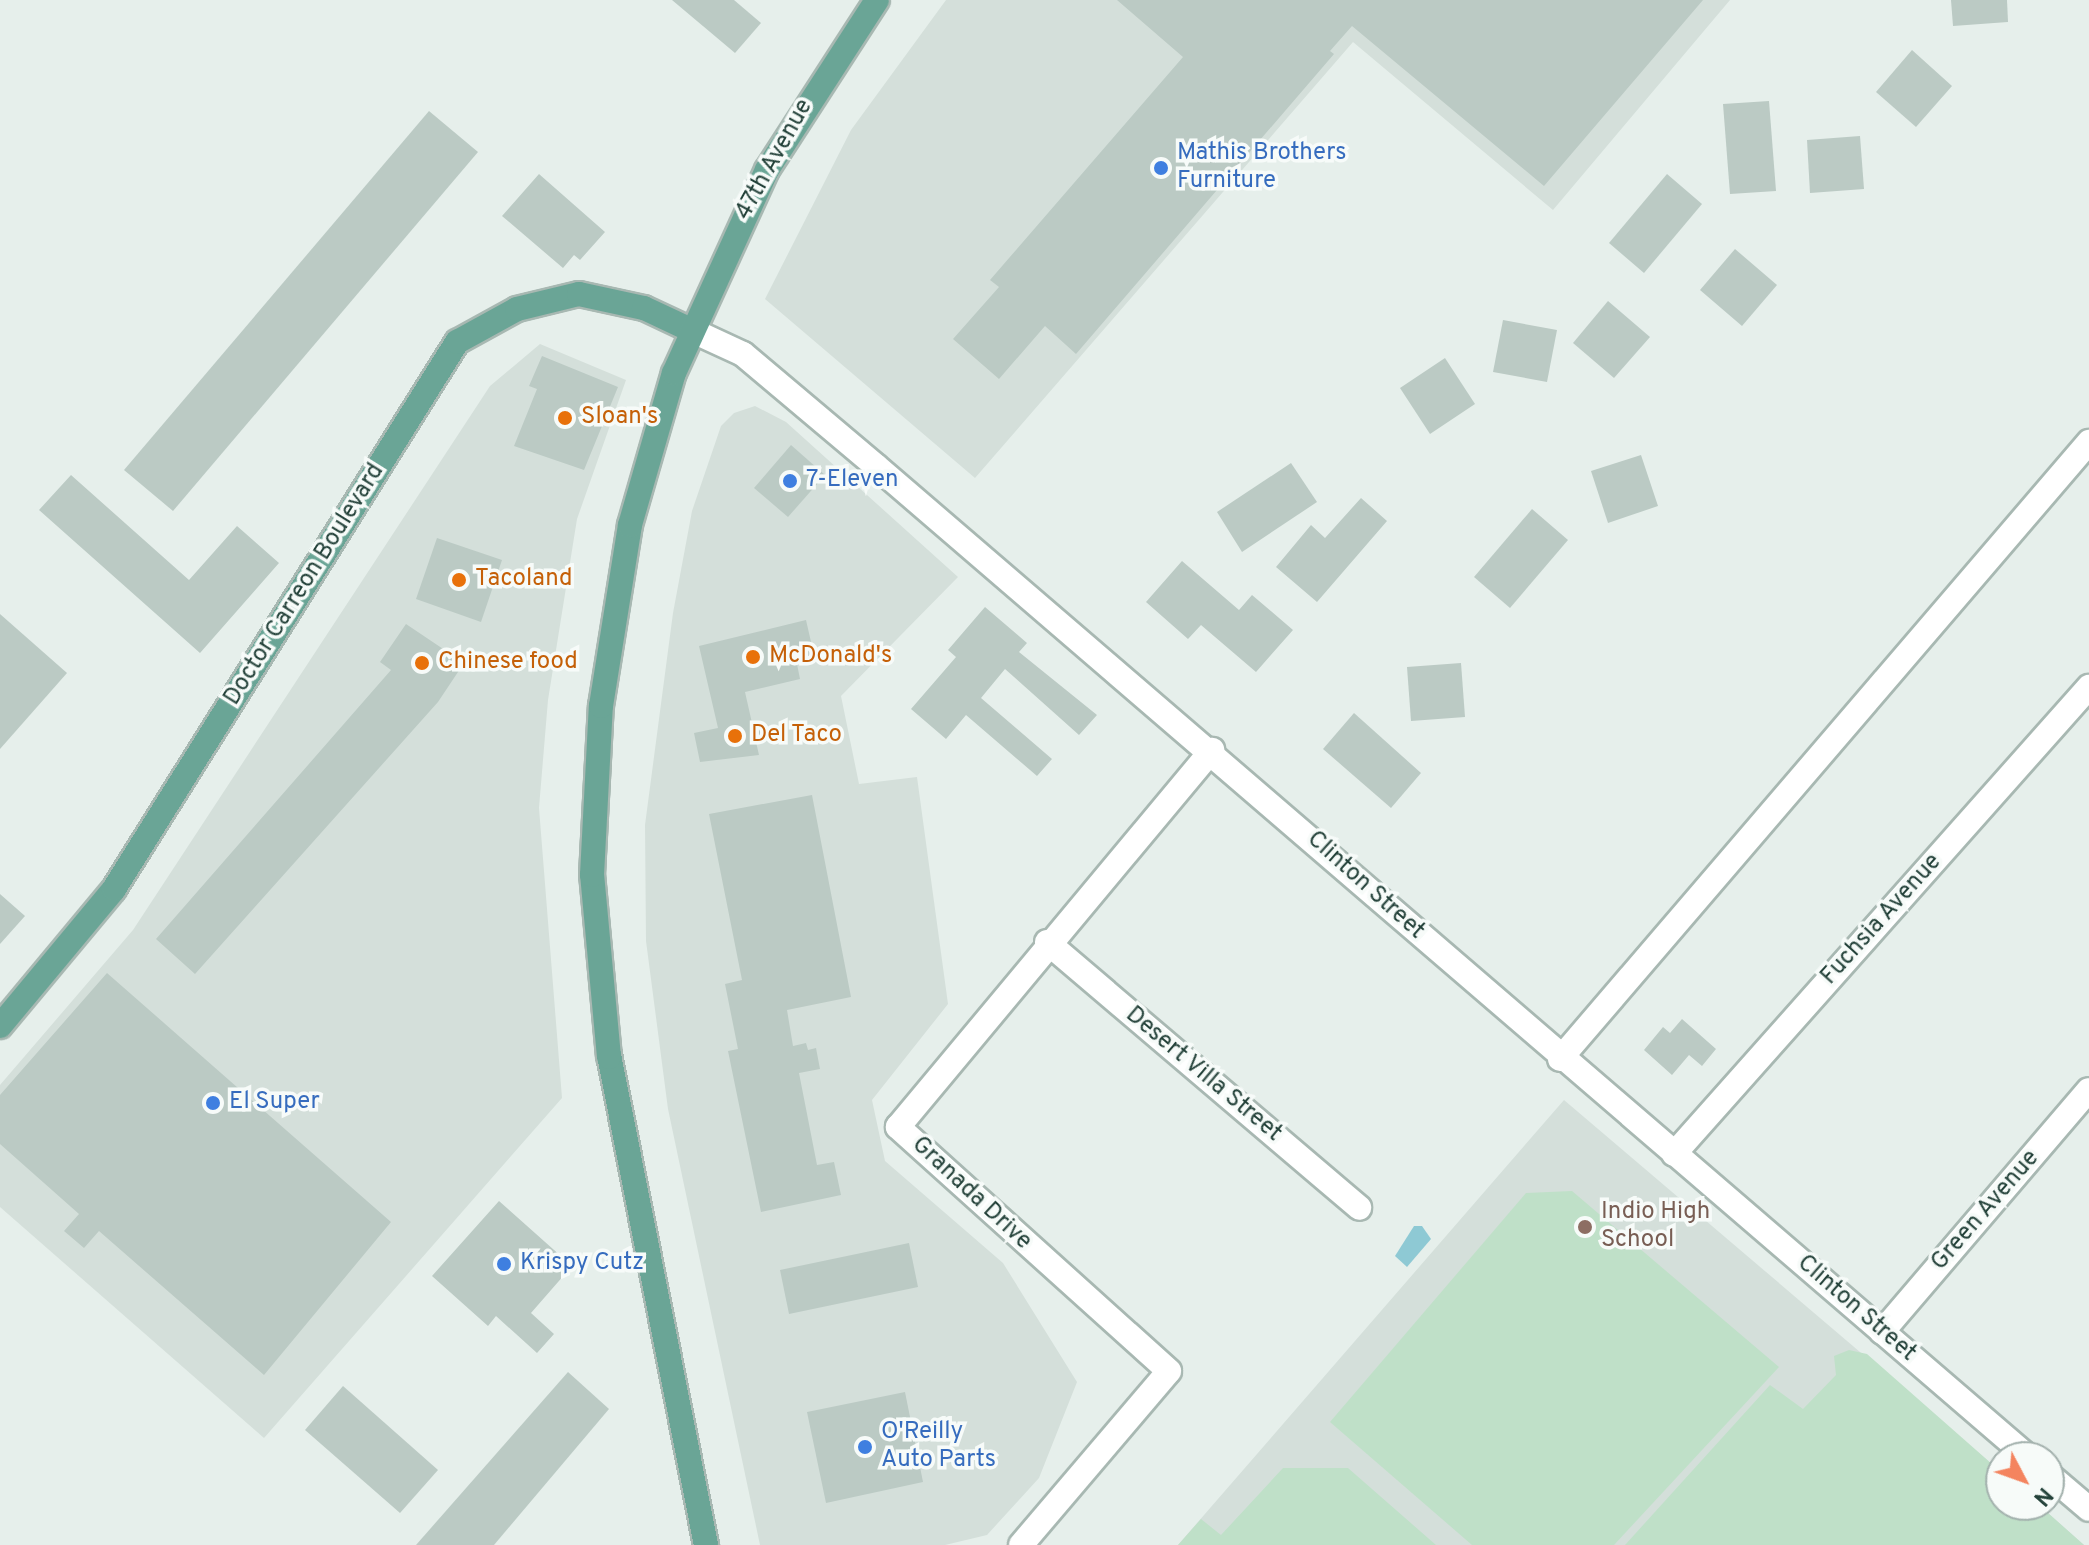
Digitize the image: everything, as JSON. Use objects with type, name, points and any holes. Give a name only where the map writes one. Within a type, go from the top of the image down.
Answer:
[{"type":"main road","name":"47th Avenue","points":[[706,1545],[609,1057],[592,875],[595,764],[611,629],[649,449],[691,330],[767,170],[877,0]]},
{"type":"main road","name":"Doctor Carreon Boulevard","points":[[5,1010],[114,889],[457,342],[517,309],[579,294],[644,308],[691,330]]},
{"type":"street","name":"Clinton Street","points":[[691,330],[743,354],[1212,750],[1560,1059],[2009,1441]]},
{"type":"street","points":[[1560,1059],[2089,442]]},
{"type":"street","name":"Fuchsia Avenue","points":[[1674,1154],[2089,687]]},
{"type":"street","name":"Granada Drive","points":[[1021,1545],[1169,1371],[898,1127],[1047,942],[1212,750]]},
{"type":"street","name":"Desert Villa Street","points":[[1047,942],[1359,1208]]},
{"type":"street","name":"Green Avenue","points":[[1882,1332],[2089,1090]]},
{"type":"street","points":[[2065,1489],[2089,1509]]},
{"type":"shaded area","points":[[946,0],[1730,0],[1553,210],[1353,42],[975,478],[765,299],[851,130]]},
{"type":"shaded area","points":[[540,344],[626,380],[577,519],[548,700],[539,808],[562,1098],[264,1438],[0,1207],[0,1085],[133,930],[490,386]]},
{"type":"shaded area","points":[[755,406],[786,422],[958,577],[841,696],[859,784],[917,777],[948,1004],[872,1100],[885,1161],[1003,1263],[1077,1382],[1039,1478],[987,1535],[945,1545],[760,1545],[668,1109],[646,941],[645,825],[673,613],[692,511],[721,426],[734,413]]},
{"type":"shaded area","name":"Indio High School","points":[[1564,1100],[1985,1458],[1985,1521],[2057,1521],[2084,1545],[1178,1545]]},
{"type":"green space","points":[[1572,1191],[1779,1367],[1614,1545],[1472,1545],[1330,1422],[1526,1193]]},
{"type":"green space","points":[[1849,1350],[1867,1354],[1985,1458],[1985,1521],[2057,1521],[2084,1545],[1625,1545],[1770,1385],[1803,1409],[1836,1375],[1834,1356]]},
{"type":"green space","points":[[1283,1468],[1348,1468],[1436,1545],[1178,1545],[1201,1519],[1221,1535]]},
{"type":"water","points":[[1414,1226],[1422,1226],[1431,1239],[1407,1267],[1395,1256]]},
{"type":"building","points":[[672,0],[734,0],[761,23],[735,53]]},
{"type":"building","points":[[1117,0],[1703,0],[1544,186],[1352,26],[1330,51],[1334,54],[1076,354],[1045,326],[999,379],[953,339],[999,287],[990,280],[1183,57]]},
{"type":"building","points":[[1951,0],[2007,0],[2008,22],[1953,26]]},
{"type":"building","points":[[1912,50],[1952,86],[1916,127],[1876,92]]},
{"type":"building","points":[[1769,101],[1776,191],[1730,194],[1723,104]]},
{"type":"building","points":[[429,111],[478,152],[173,511],[124,470]]},
{"type":"building","points":[[1860,136],[1864,189],[1810,193],[1807,140]]},
{"type":"building","points":[[539,174],[605,232],[580,260],[574,255],[563,268],[502,216]]},
{"type":"building","points":[[1667,174],[1702,204],[1644,273],[1609,243]]},
{"type":"building","points":[[1735,249],[1777,285],[1742,326],[1700,290]]},
{"type":"building","points":[[1608,301],[1650,337],[1614,378],[1573,343]]},
{"type":"building","points":[[1503,320],[1557,330],[1547,382],[1493,372]]},
{"type":"building","name":"Sloan's","points":[[542,356],[618,387],[584,470],[514,446],[537,389],[529,386]]},
{"type":"building","points":[[1445,358],[1475,404],[1430,434],[1400,388]]},
{"type":"building","name":"7-Eleven","points":[[791,445],[825,475],[788,517],[754,488]]},
{"type":"building","points":[[1641,455],[1658,506],[1608,523],[1591,471]]},
{"type":"building","points":[[1291,463],[1317,502],[1242,552],[1217,512]]},
{"type":"building","points":[[71,475],[189,580],[237,526],[279,563],[200,653],[39,510]]},
{"type":"building","points":[[1361,498],[1387,521],[1317,602],[1276,567],[1311,525],[1325,538]]},
{"type":"building","points":[[1532,509],[1568,540],[1510,608],[1474,577]]},
{"type":"building","name":"Tacoland","points":[[437,538],[502,560],[481,622],[416,599]]},
{"type":"building","points":[[1182,561],[1239,610],[1252,595],[1293,630],[1256,672],[1201,625],[1188,639],[1146,602]]},
{"type":"building","points":[[985,607],[1027,643],[1019,652],[1097,715],[1079,735],[1005,669],[981,698],[1052,759],[1037,776],[966,715],[946,739],[911,709],[956,657],[948,650]]},
{"type":"building","points":[[0,614],[67,673],[0,749]]},
{"type":"building","name":"McDonald's","points":[[806,620],[814,655],[796,659],[800,679],[745,692],[752,723],[760,722],[764,741],[756,742],[759,755],[700,762],[694,733],[718,728],[699,646]]},
{"type":"building","points":[[406,624],[464,663],[438,702],[195,974],[156,939],[391,670],[380,662]]},
{"type":"building","points":[[1461,663],[1465,717],[1411,721],[1407,667]]},
{"type":"building","points":[[1354,713],[1421,773],[1391,808],[1323,749]]},
{"type":"building","points":[[812,795],[851,997],[787,1010],[793,1046],[806,1043],[808,1050],[816,1048],[820,1069],[799,1073],[817,1165],[834,1162],[841,1195],[761,1212],[728,1051],[738,1049],[725,984],[742,980],[709,814]]},
{"type":"building","points":[[0,894],[25,916],[0,944]]},
{"type":"building","points":[[107,973],[391,1222],[264,1375],[99,1231],[84,1248],[64,1231],[79,1214],[0,1144],[0,1095]]},
{"type":"building","points":[[1682,1019],[1716,1049],[1702,1066],[1689,1055],[1672,1075],[1644,1050],[1663,1027],[1670,1033]]},
{"type":"building","points":[[499,1201],[572,1266],[531,1313],[554,1334],[537,1353],[496,1316],[488,1326],[432,1276]]},
{"type":"building","points":[[909,1243],[918,1287],[789,1314],[780,1270]]},
{"type":"building","points":[[568,1372],[609,1409],[494,1545],[416,1545]]},
{"type":"building","points":[[343,1386],[438,1470],[400,1513],[305,1430]]},
{"type":"building","name":"O'Reilly Auto Parts","points":[[905,1392],[923,1482],[826,1503],[807,1412]]},
{"type":"place","name":"Mathis Brothers Furniture","points":[[1161,168]]},
{"type":"place","name":"Sloan's","points":[[565,418]]},
{"type":"place","name":"7-Eleven","points":[[790,481]]},
{"type":"place","name":"Tacoland","points":[[459,580]]},
{"type":"place","name":"McDonald's","points":[[753,657]]},
{"type":"place","name":"Chinese food","points":[[422,663]]},
{"type":"place","name":"Del Taco","points":[[735,736]]},
{"type":"place","name":"El Super","points":[[213,1103]]},
{"type":"place","name":"Indio High School","points":[[1585,1227]]},
{"type":"place","name":"Krispy Cutz","points":[[504,1264]]},
{"type":"place","name":"O'Reilly Auto Parts","points":[[865,1447]]}]
